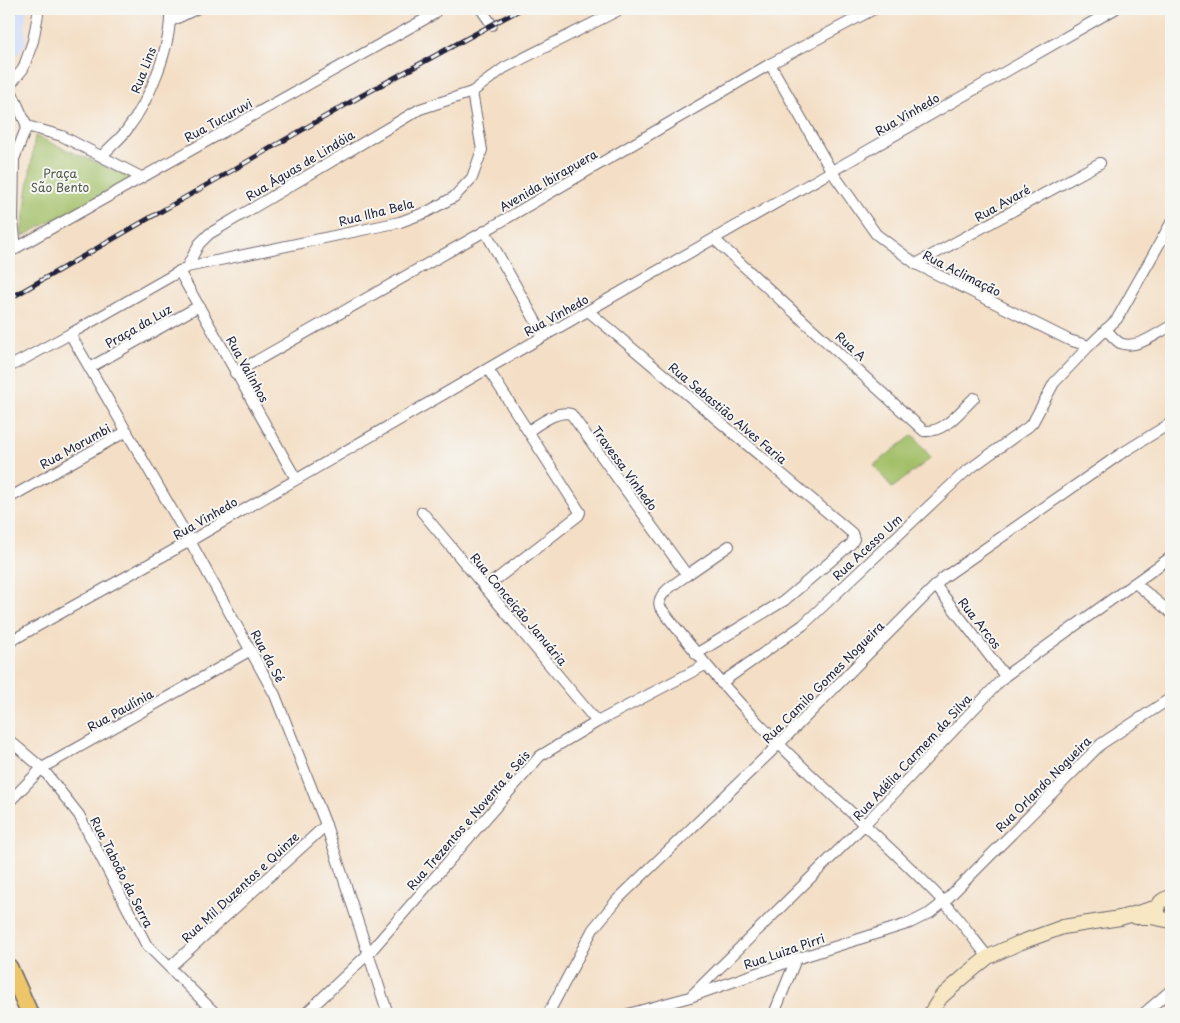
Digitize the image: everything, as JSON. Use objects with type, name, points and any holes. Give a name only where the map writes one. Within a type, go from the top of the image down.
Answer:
[{"type":"main road","points":[[9,967],[30,1014]]},
{"type":"street","points":[[12,250],[11,219],[14,159],[27,126],[9,86],[23,69],[33,41],[39,9]]},
{"type":"street","name":"Rua Lins","points":[[102,156],[126,130],[150,92],[164,53],[171,22],[170,9]]},
{"type":"street","points":[[171,22],[196,9]]},
{"type":"street","name":"Rua Tucuruvi","points":[[12,250],[434,14],[437,9]]},
{"type":"street","points":[[481,9],[492,25]]},
{"type":"street","name":"Rua Águas de Lindóia","points":[[183,269],[199,244],[209,234],[420,109],[472,92],[504,68],[621,9]]},
{"type":"street","name":"Avenida Ibirapuera","points":[[235,373],[485,231],[770,64],[874,9]]},
{"type":"street","name":"Rua Vinhedo","points":[[9,642],[190,541],[1115,9]]},
{"type":"street","name":"Rua Aclimação","points":[[770,64],[832,172],[876,234],[916,264],[1069,340],[1089,346]]},
{"type":"street","name":"Rua Ilha Bela","points":[[183,269],[400,222],[427,212],[454,197],[472,178],[482,150],[472,92]]},
{"type":"street","points":[[27,126],[62,136],[141,177]]},
{"type":"street","name":"Rua Avaré","points":[[916,264],[1100,164]]},
{"type":"street","points":[[1089,346],[1117,318],[1171,223]]},
{"type":"street","points":[[485,231],[544,336]]},
{"type":"street","name":"Rua A","points":[[714,239],[924,431],[933,432],[942,428],[974,398]]},
{"type":"street","points":[[9,368],[183,269]]},
{"type":"street","name":"Rua Valinhos","points":[[183,269],[199,306],[235,373],[296,479]]},
{"type":"street","name":"Praça da Luz","points":[[90,368],[199,306]]},
{"type":"street","name":"Rua Sebastião Alves Faria","points":[[588,311],[852,533],[854,539],[851,544],[785,600],[696,654]]},
{"type":"street","points":[[1106,329],[1118,342],[1128,344],[1142,342],[1171,326]]},
{"type":"street","name":"Rua da Sé","points":[[70,334],[190,541],[275,695],[326,825],[388,1014]]},
{"type":"street","name":"Rua Acesso Um","points":[[722,683],[803,625],[964,473],[1028,427],[1033,422],[1054,383],[1089,346]]},
{"type":"street","points":[[485,588],[579,515],[580,510],[488,369]]},
{"type":"street","name":"Travessa Vinhedo","points":[[528,431],[558,414],[571,414],[687,575]]},
{"type":"street","name":"Rua Camilo Gomes Nogueira","points":[[548,1014],[593,929],[618,899],[779,744],[943,578],[1111,461],[1171,423]]},
{"type":"street","name":"Rua Morumbi","points":[[9,498],[127,431]]},
{"type":"street","name":"Rua Conceição Januária","points":[[422,512],[597,722]]},
{"type":"street","points":[[729,546],[660,596],[658,602],[660,607],[705,665],[779,744],[865,824],[944,902],[988,957]]},
{"type":"street","name":"Rua Adélia Carmem da Silva","points":[[690,998],[865,824],[1006,676],[1171,557]]},
{"type":"street","points":[[1135,583],[1171,613]]},
{"type":"street","name":"Rua Arcos","points":[[936,586],[1006,676]]},
{"type":"street","name":"Rua Paulínia","points":[[9,802],[42,768],[251,650]]},
{"type":"street","name":"Rua Trezentos e Noventa e Seis","points":[[305,1014],[369,953],[540,756],[597,722],[705,665]]},
{"type":"street","name":"Rua Orlando Nogueira","points":[[944,902],[1101,744],[1171,698]]},
{"type":"street","name":"Rua Taboão da Serra","points":[[9,740],[42,768],[79,815],[146,944],[216,1014]]},
{"type":"street","name":"Rua Mil Duzentos e Quinze","points":[[170,967],[326,825]]},
{"type":"street","points":[[1120,918],[1158,907],[1164,898],[1171,897]]},
{"type":"street","name":"Rua Luiza Pirri","points":[[628,1014],[690,998],[796,959],[910,923],[930,913],[944,902]]},
{"type":"street","points":[[1158,907],[1160,917],[1168,921]]},
{"type":"street","points":[[930,1014],[941,998],[988,957],[1020,942],[1063,927],[1120,918],[1151,917],[1168,921]]},
{"type":"street","points":[[774,1014],[796,959]]},
{"type":"street","points":[[1143,1014],[1171,990]]},
{"type":"shaded area","points":[[9,9],[26,9],[25,44],[9,65]]},
{"type":"green space","name":"Praça São Bento","points":[[35,136],[132,178],[21,237]]},
{"type":"green space","points":[[913,435],[931,458],[892,488],[874,465]]},
{"type":"railway","points":[[9,299],[361,96],[521,9]]}]
